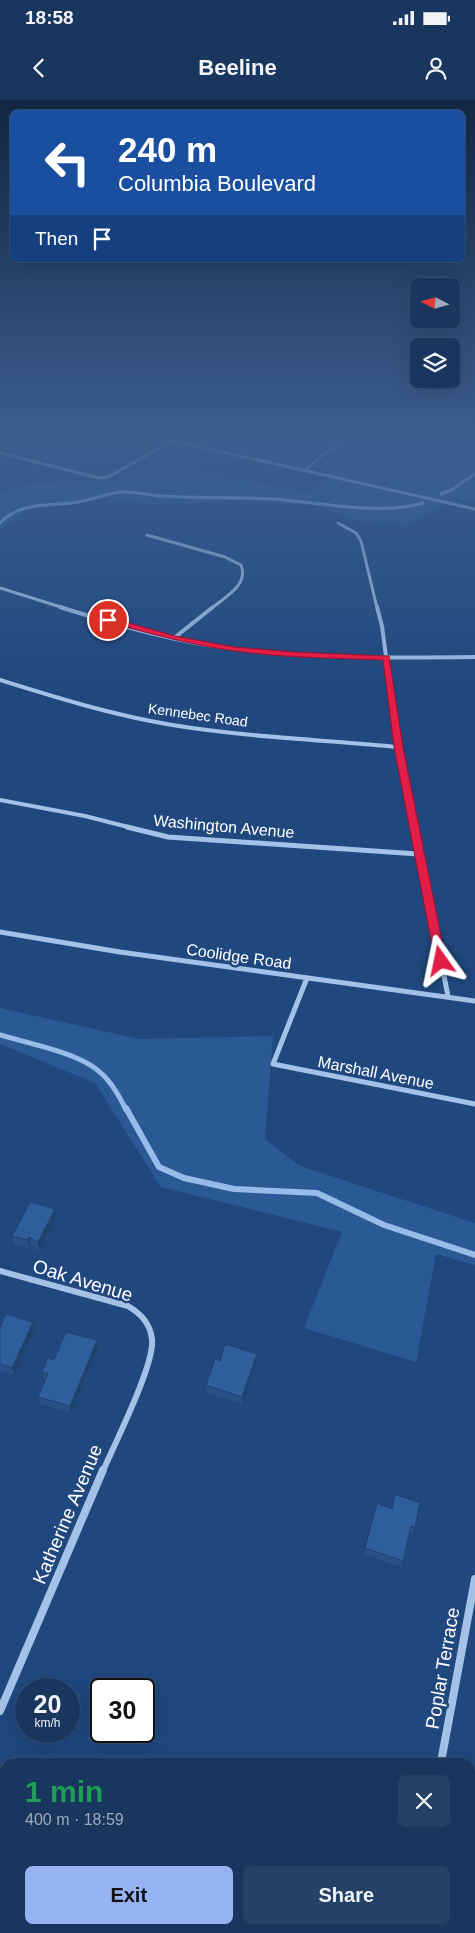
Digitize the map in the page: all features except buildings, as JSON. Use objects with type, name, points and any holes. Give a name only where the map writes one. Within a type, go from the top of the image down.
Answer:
[{"type":"street","points":[[338,523],[356,533],[361,541],[382,626],[398,747],[448,996]]},
{"type":"street","points":[[147,536],[225,556],[241,565],[244,572],[235,590],[174,638]]},
{"type":"street","points":[[0,588],[174,638],[250,651],[294,655],[386,658],[475,658]]},
{"type":"street","name":"Kennebec Road","points":[[0,680],[79,705],[170,725],[205,730],[398,747]]},
{"type":"street","name":"Washington Avenue","points":[[0,800],[85,816],[168,837],[418,854]]},
{"type":"street","name":"Coolidge Road","points":[[0,932],[120,952],[475,1001]]},
{"type":"street","name":"Marshall Avenue","points":[[307,978],[273,1064],[475,1104]]},
{"type":"street","name":"Oak Avenue","points":[[0,1271],[128,1306],[141,1315],[150,1328]]},
{"type":"street","name":"Katherine Avenue","points":[[0,1710],[150,1361],[153,1345],[150,1328]]},
{"type":"street","name":"Poplar Terrace","points":[[442,1758],[475,1580]]},
{"type":"shaded area","points":[[0,521],[12,521],[0,529]]},
{"type":"shaded area","points":[[361,521],[415,521],[406,525]]},
{"type":"shaded area","points":[[0,1008],[139,1039],[273,1036],[265,1139],[300,1166],[475,1223],[475,1265],[436,1254],[416,1362],[304,1328],[342,1232],[161,1187],[95,1083],[0,1044]]},
{"type":"waterway","points":[[0,523],[3,521]]},
{"type":"waterway","points":[[0,1035],[63,1053],[87,1063],[110,1082],[126,1110]]},
{"type":"waterway","points":[[126,1108],[159,1167],[184,1178],[234,1189],[317,1193],[384,1225],[475,1255]]},
{"type":"route","points":[[108,620],[174,638],[235,649],[294,655],[386,658],[398,747],[441,961]]}]
